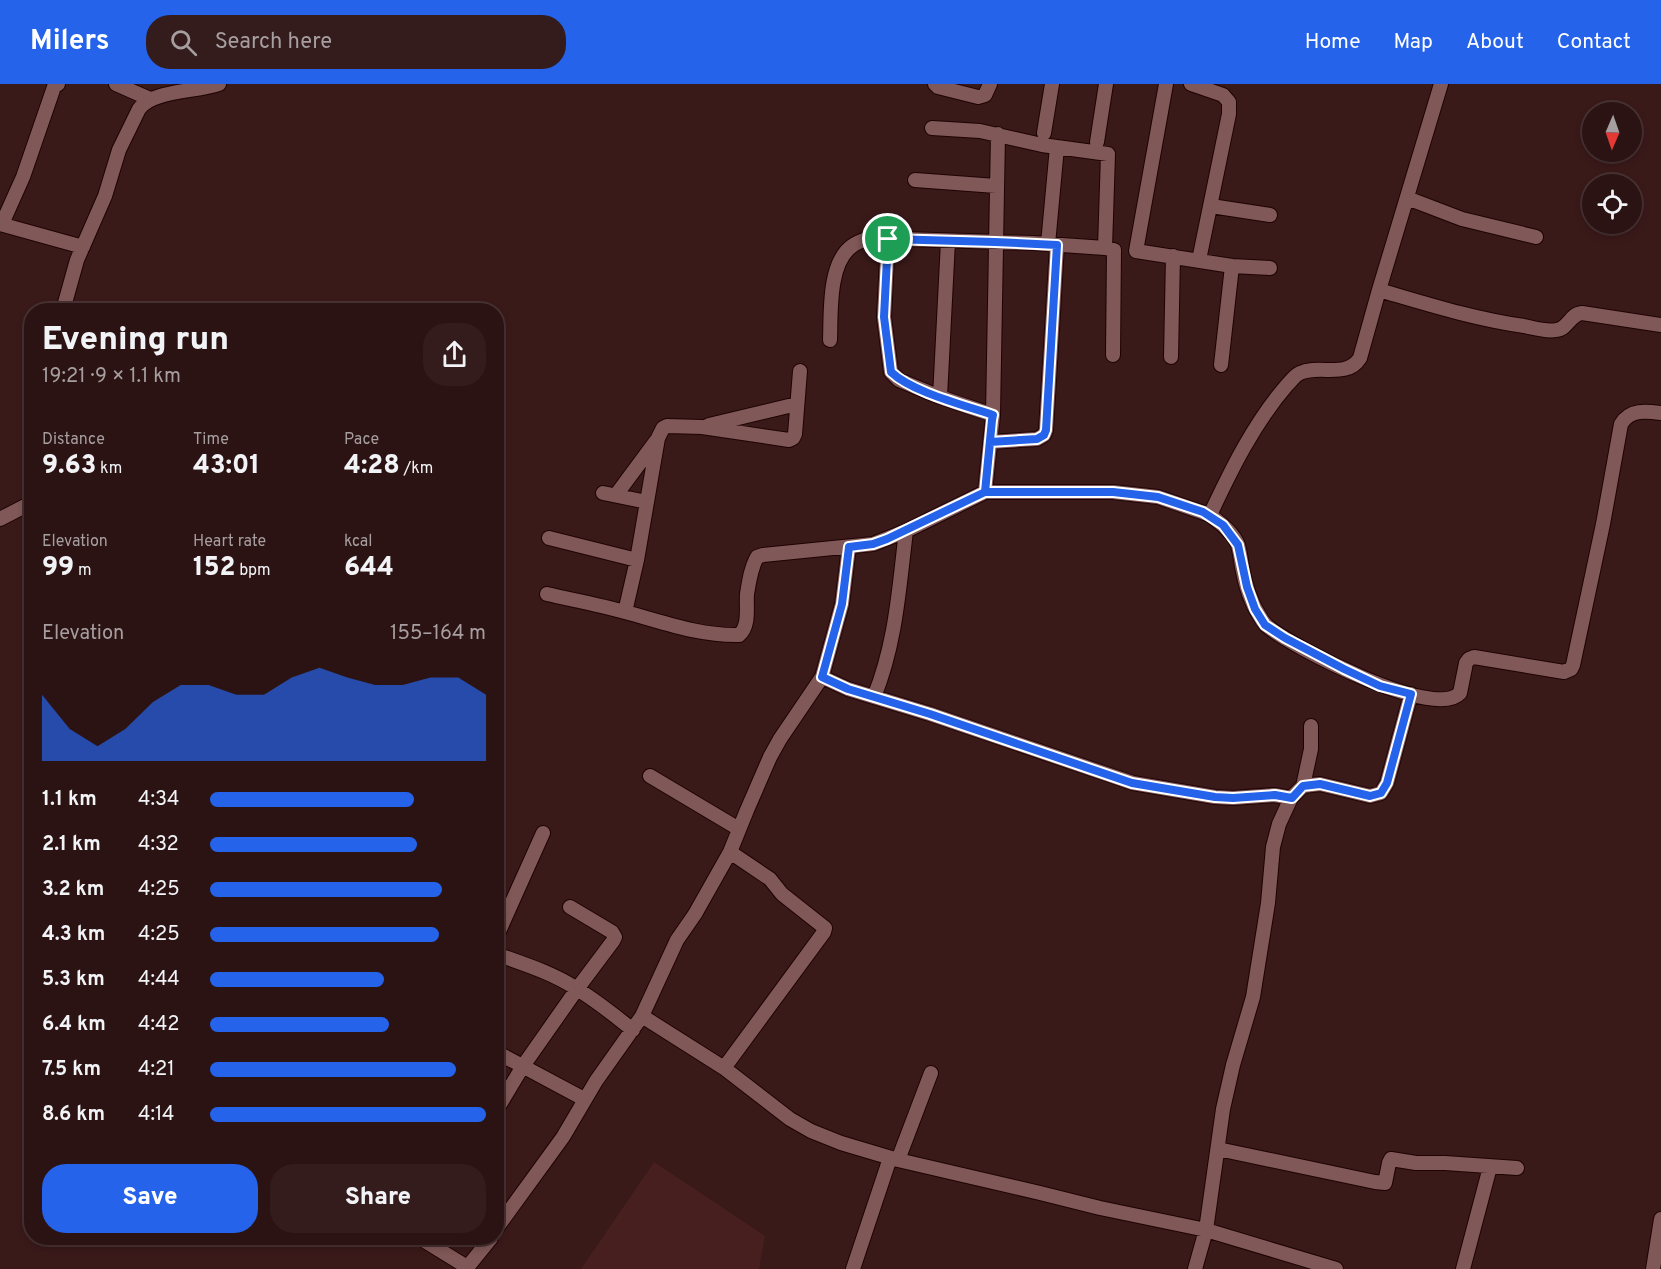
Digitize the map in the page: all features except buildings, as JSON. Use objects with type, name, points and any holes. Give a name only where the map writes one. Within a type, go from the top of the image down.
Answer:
[{"type":"street","points":[[58,84],[54,87],[45,109],[23,177],[1,224],[83,247]]},
{"type":"street","points":[[116,84],[150,99]]},
{"type":"street","points":[[65,303],[77,260],[105,196],[119,150],[142,104],[166,94],[219,84]]},
{"type":"street","points":[[935,84],[938,87],[978,97],[985,95],[990,84]]},
{"type":"street","points":[[1044,133],[1052,84]]},
{"type":"street","points":[[1097,142],[1106,84]]},
{"type":"street","points":[[1167,84],[1136,251],[1232,266],[1270,268]]},
{"type":"street","points":[[1191,84],[1223,95],[1229,102],[1229,114],[1199,260]]},
{"type":"street","points":[[1210,515],[1260,420],[1294,378],[1301,372],[1344,370],[1356,364],[1360,358],[1441,84]]},
{"type":"street","points":[[932,128],[998,134],[1057,147],[1108,154],[1105,248]]},
{"type":"street","points":[[985,492],[993,415],[998,134]]},
{"type":"street","points":[[990,442],[1037,439],[1044,435],[1046,430],[1057,147]]},
{"type":"street","points":[[915,180],[996,186]]},
{"type":"street","points":[[1407,198],[1462,219],[1536,237]]},
{"type":"street","points":[[1211,206],[1270,215]]},
{"type":"street","points":[[830,340],[832,298],[837,266],[846,251],[854,244],[870,238],[1053,245],[1114,250],[1113,355]]},
{"type":"street","points":[[888,239],[884,317],[891,372],[899,380],[993,415]]},
{"type":"street","points":[[940,397],[948,241]]},
{"type":"street","points":[[1171,357],[1173,256]]},
{"type":"street","points":[[1221,365],[1232,266]]},
{"type":"street","points":[[1379,290],[1478,319],[1546,330],[1560,329],[1574,315],[1582,313],[1661,325]]},
{"type":"street","points":[[647,502],[610,494],[658,438],[664,426],[702,427],[789,440],[795,434],[800,371]]},
{"type":"street","points":[[702,427],[797,404]]},
{"type":"street","points":[[547,594],[701,633],[739,634],[746,625],[751,573],[757,557],[763,555],[873,544],[906,531],[985,492],[1113,492],[1158,497],[1210,515],[1223,525],[1238,545],[1247,587],[1255,609],[1265,625],[1285,638],[1380,686],[1434,700],[1443,699],[1460,693],[1466,663],[1474,657],[1564,672],[1571,669],[1601,536],[1621,424],[1631,414],[1643,411],[1661,413]]},
{"type":"street","points":[[625,612],[637,560],[658,438]]},
{"type":"street","points":[[0,519],[24,507]]},
{"type":"street","points":[[874,697],[881,681],[894,633],[906,531]]},
{"type":"street","points":[[549,538],[637,560]]},
{"type":"street","points":[[504,1216],[563,1137],[584,1099],[642,1016],[677,940],[730,852],[770,757],[822,677],[842,604],[849,547]]},
{"type":"street","points":[[822,677],[848,689],[987,733],[1132,783],[1215,797],[1275,795],[1292,798]]},
{"type":"street","points":[[1303,786],[1320,784],[1370,796],[1381,793],[1387,783],[1411,694]]},
{"type":"street","points":[[1195,1269],[1206,1230],[1223,1109],[1253,997],[1268,903],[1275,835],[1292,798],[1303,786],[1311,749],[1311,726]]},
{"type":"street","points":[[650,776],[739,829]]},
{"type":"street","points":[[504,920],[543,834]]},
{"type":"street","points":[[724,1068],[825,928],[782,894],[770,879],[730,852]]},
{"type":"street","points":[[504,1098],[523,1066],[577,989],[614,941],[615,937],[612,932],[570,907]]},
{"type":"street","points":[[504,957],[548,973],[577,989],[633,1030]]},
{"type":"street","points":[[642,1016],[724,1068],[790,1119],[811,1131],[841,1143],[894,1159],[1100,1208],[1206,1230],[1336,1269]]},
{"type":"street","points":[[504,1056],[584,1099]]},
{"type":"street","points":[[853,1269],[894,1159],[931,1073]]},
{"type":"street","points":[[1218,1149],[1385,1183],[1391,1159],[1416,1163],[1517,1168]]},
{"type":"street","points":[[1463,1269],[1490,1167]]},
{"type":"street","points":[[1653,1269],[1661,1226]]},
{"type":"street","points":[[431,1245],[466,1268],[485,1245]]},
{"type":"shaded area","points":[[654,1162],[765,1236],[759,1269],[581,1269]]},
{"type":"route","points":[[888,239],[884,317],[891,372],[899,380],[993,415],[992,420],[985,492],[887,539],[873,544],[849,547],[842,604],[822,677],[848,689],[998,736],[1132,783],[1192,795],[1233,798],[1275,795],[1292,798],[1303,786],[1312,784],[1370,796],[1381,793],[1387,783],[1411,694],[1380,686],[1344,669],[1265,625],[1255,609],[1247,587],[1238,545],[1223,525],[1210,515],[1158,497],[1113,492],[985,492],[990,442],[1037,439],[1044,435],[1046,430],[1057,245],[888,239]]}]
